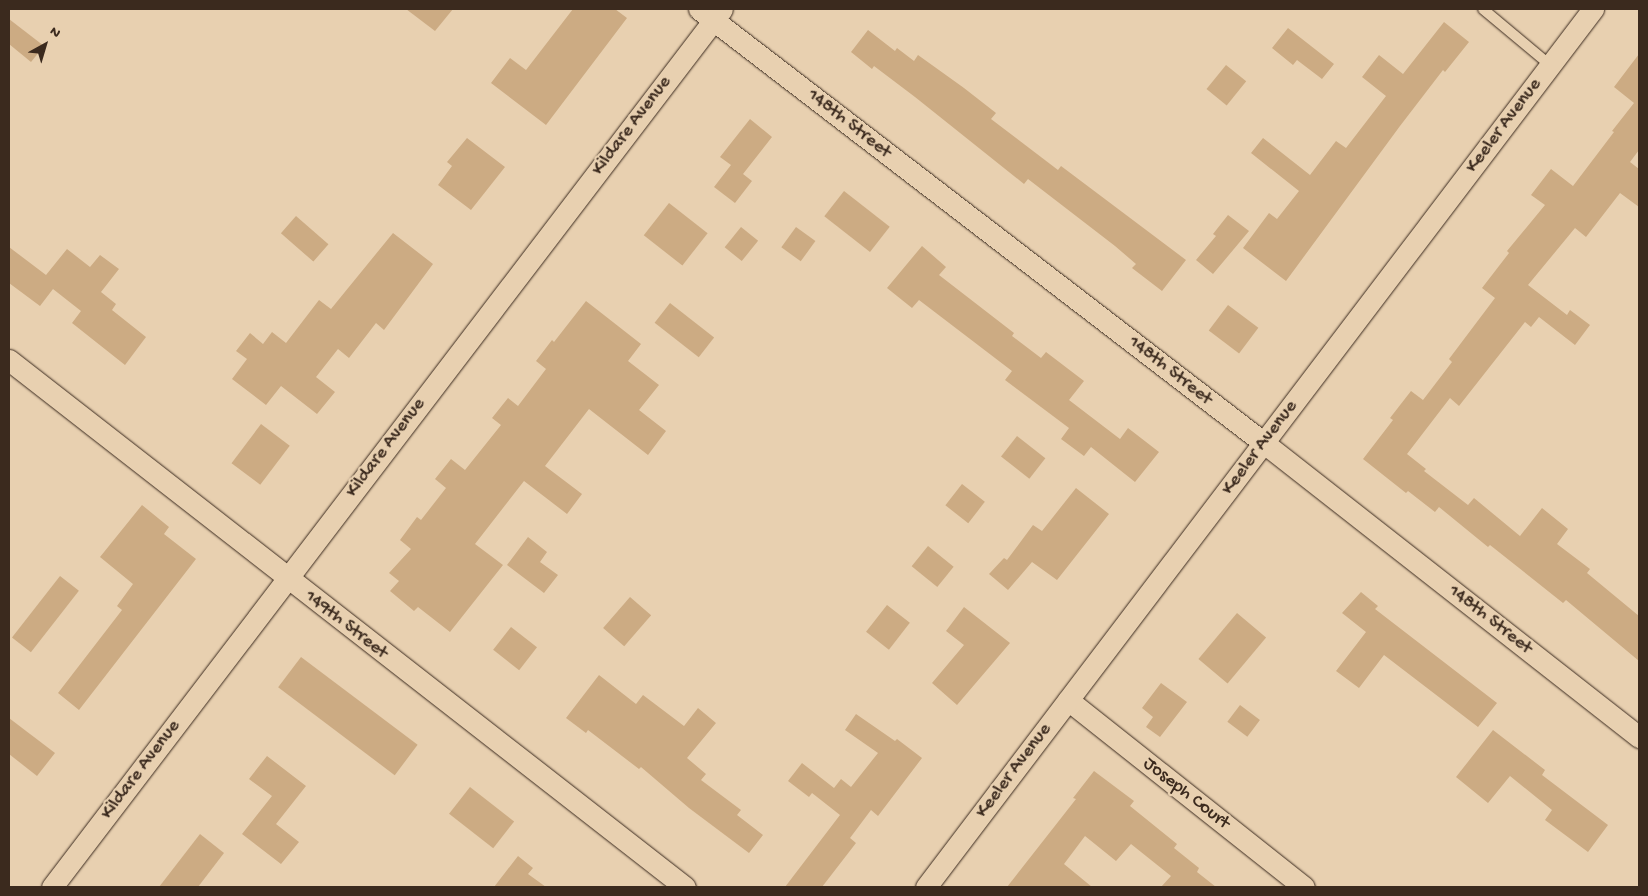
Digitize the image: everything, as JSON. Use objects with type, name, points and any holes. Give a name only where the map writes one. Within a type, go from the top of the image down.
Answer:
[{"type":"street","name":"Keeler Avenue","points":[[926,887],[1593,9]]},
{"type":"street","name":"148th Street","points":[[711,12],[1639,737]]},
{"type":"street","name":"Kildare Avenue","points":[[52,887],[711,12]]},
{"type":"street","name":"149th Street","points":[[9,360],[684,887]]},
{"type":"street","name":"Joseph Court","points":[[1068,700],[1304,887]]},
{"type":"lane","points":[[1483,9],[1550,65]]},
{"type":"building","points":[[406,9],[453,9],[435,31]]},
{"type":"building","points":[[573,9],[615,9],[627,18],[546,125],[491,83],[510,58],[526,70]]},
{"type":"building","points":[[9,19],[44,46],[31,62],[9,44]]},
{"type":"building","points":[[1444,22],[1469,42],[1445,72],[1443,70],[1400,126],[1286,281],[1243,248],[1269,213],[1277,219],[1299,191],[1251,153],[1263,138],[1310,175],[1336,141],[1346,148],[1386,96],[1362,77],[1379,55],[1403,74]]},
{"type":"building","points":[[1288,28],[1334,64],[1322,79],[1297,60],[1293,65],[1272,48]]},
{"type":"building","points":[[868,30],[895,51],[897,48],[914,61],[918,55],[964,88],[996,113],[991,119],[1058,170],[1061,166],[1186,260],[1162,291],[1132,268],[1136,264],[1115,246],[1028,179],[1024,184],[915,97],[874,66],[872,69],[851,52]]},
{"type":"building","points":[[1639,54],[1639,150],[1630,162],[1639,169],[1639,207],[1620,193],[1586,237],[1575,228],[1528,285],[1567,315],[1570,310],[1590,325],[1575,345],[1539,317],[1531,327],[1525,322],[1459,406],[1450,398],[1407,454],[1426,469],[1424,471],[1468,505],[1474,498],[1520,536],[1542,508],[1568,529],[1557,544],[1590,569],[1587,573],[1639,616],[1639,661],[1566,600],[1563,603],[1490,545],[1488,547],[1439,507],[1435,512],[1408,491],[1406,493],[1363,459],[1393,420],[1390,418],[1411,391],[1423,400],[1452,362],[1449,359],[1495,298],[1482,288],[1509,253],[1507,251],[1545,205],[1531,195],[1551,169],[1573,186],[1634,103],[1614,87]]},
{"type":"building","points":[[1226,65],[1246,81],[1227,105],[1206,89]]},
{"type":"building","points":[[750,119],[772,137],[743,174],[752,181],[735,203],[714,187],[731,165],[720,157]]},
{"type":"building","points":[[467,138],[505,167],[471,210],[438,185],[452,166],[447,162]]},
{"type":"building","points":[[844,191],[890,227],[870,252],[824,216]]},
{"type":"building","points":[[669,203],[708,233],[682,265],[644,235]]},
{"type":"building","points":[[1228,215],[1249,231],[1213,274],[1196,260],[1216,236],[1213,234]]},
{"type":"building","points":[[296,216],[328,244],[313,262],[281,233]]},
{"type":"building","points":[[741,227],[758,241],[742,261],[725,247]]},
{"type":"building","points":[[796,227],[815,241],[801,261],[781,247]]},
{"type":"building","points":[[393,233],[433,264],[384,330],[376,323],[349,358],[338,349],[316,377],[335,392],[317,414],[281,386],[266,405],[232,379],[247,359],[236,351],[250,333],[263,344],[272,332],[286,343],[319,300],[331,309]]},
{"type":"building","points":[[922,246],[946,267],[939,275],[1014,333],[1012,336],[1041,358],[1046,352],[1084,381],[1069,400],[1120,439],[1128,428],[1159,452],[1135,482],[1091,447],[1084,456],[1061,439],[1069,428],[1005,380],[1012,371],[919,300],[912,308],[887,288]]},
{"type":"building","points":[[9,247],[46,275],[67,249],[90,267],[100,255],[119,269],[101,292],[116,304],[112,310],[146,337],[125,365],[72,323],[81,311],[53,289],[40,306],[9,283]]},
{"type":"building","points":[[586,301],[641,344],[628,361],[659,385],[639,410],[666,431],[648,455],[589,409],[545,466],[582,494],[567,514],[524,481],[475,544],[503,565],[450,632],[418,607],[414,611],[390,591],[399,581],[389,573],[411,549],[400,540],[417,517],[421,520],[446,488],[435,479],[451,459],[465,470],[501,425],[492,418],[508,398],[518,406],[546,369],[536,361],[552,340],[554,342]]},
{"type":"building","points":[[670,303],[714,337],[699,357],[655,323]]},
{"type":"building","points":[[1228,305],[1258,328],[1239,353],[1209,331]]},
{"type":"building","points":[[261,424],[290,446],[260,485],[232,463]]},
{"type":"building","points":[[1017,436],[1045,458],[1029,479],[1001,456]]},
{"type":"building","points":[[962,484],[985,502],[968,523],[945,505]]},
{"type":"building","points":[[1076,488],[1109,514],[1057,580],[1032,562],[1008,590],[989,574],[1004,558],[1007,560],[1033,525],[1042,531]]},
{"type":"building","points":[[142,505],[169,527],[164,534],[196,559],[79,710],[58,693],[122,610],[117,606],[133,584],[100,557]]},
{"type":"building","points":[[528,537],[547,552],[540,562],[558,575],[544,593],[507,565]]},
{"type":"building","points":[[928,546],[954,567],[937,587],[912,566]]},
{"type":"building","points":[[60,576],[79,591],[31,652],[12,637]]},
{"type":"building","points":[[1361,592],[1378,606],[1375,609],[1497,703],[1478,727],[1384,655],[1359,688],[1336,671],[1366,632],[1342,613]]},
{"type":"building","points":[[630,597],[651,615],[624,646],[603,628]]},
{"type":"building","points":[[887,605],[910,623],[889,650],[866,632]]},
{"type":"building","points":[[964,607],[1010,643],[957,705],[932,683],[964,645],[946,631]]},
{"type":"building","points":[[1237,613],[1266,637],[1228,683],[1198,659]]},
{"type":"building","points":[[511,627],[537,647],[519,670],[493,650]]},
{"type":"building","points":[[301,657],[418,745],[395,775],[278,687]]},
{"type":"building","points":[[599,675],[636,704],[643,695],[684,726],[698,708],[716,723],[687,758],[706,774],[701,780],[741,810],[737,815],[763,835],[749,853],[689,808],[641,767],[639,769],[588,730],[586,733],[566,718]]},
{"type":"building","points":[[1161,683],[1187,702],[1160,737],[1146,727],[1153,717],[1142,708]]},
{"type":"building","points":[[1240,705],[1260,720],[1247,737],[1227,722]]},
{"type":"building","points":[[856,714],[895,741],[897,739],[922,758],[878,816],[871,810],[850,838],[856,843],[822,887],[785,887],[840,815],[812,793],[809,797],[788,781],[802,763],[834,788],[841,779],[851,787],[878,753],[845,730]]},
{"type":"building","points":[[9,718],[55,753],[37,776],[9,754]]},
{"type":"building","points":[[1493,730],[1545,770],[1542,775],[1608,825],[1588,852],[1545,820],[1552,810],[1510,776],[1488,803],[1456,777]]},
{"type":"building","points":[[267,756],[306,786],[276,824],[299,842],[281,864],[242,834],[272,796],[249,779]]},
{"type":"building","points":[[1094,771],[1134,801],[1130,806],[1177,844],[1174,848],[1199,868],[1197,872],[1216,887],[1161,887],[1171,876],[1131,844],[1116,861],[1085,836],[1064,864],[1092,887],[1007,887],[1076,799],[1073,798]]},
{"type":"building","points":[[470,787],[514,821],[493,848],[449,814]]},
{"type":"building","points":[[200,834],[224,853],[198,887],[159,887]]},
{"type":"building","points":[[518,856],[533,868],[528,874],[546,887],[494,887]]}]
